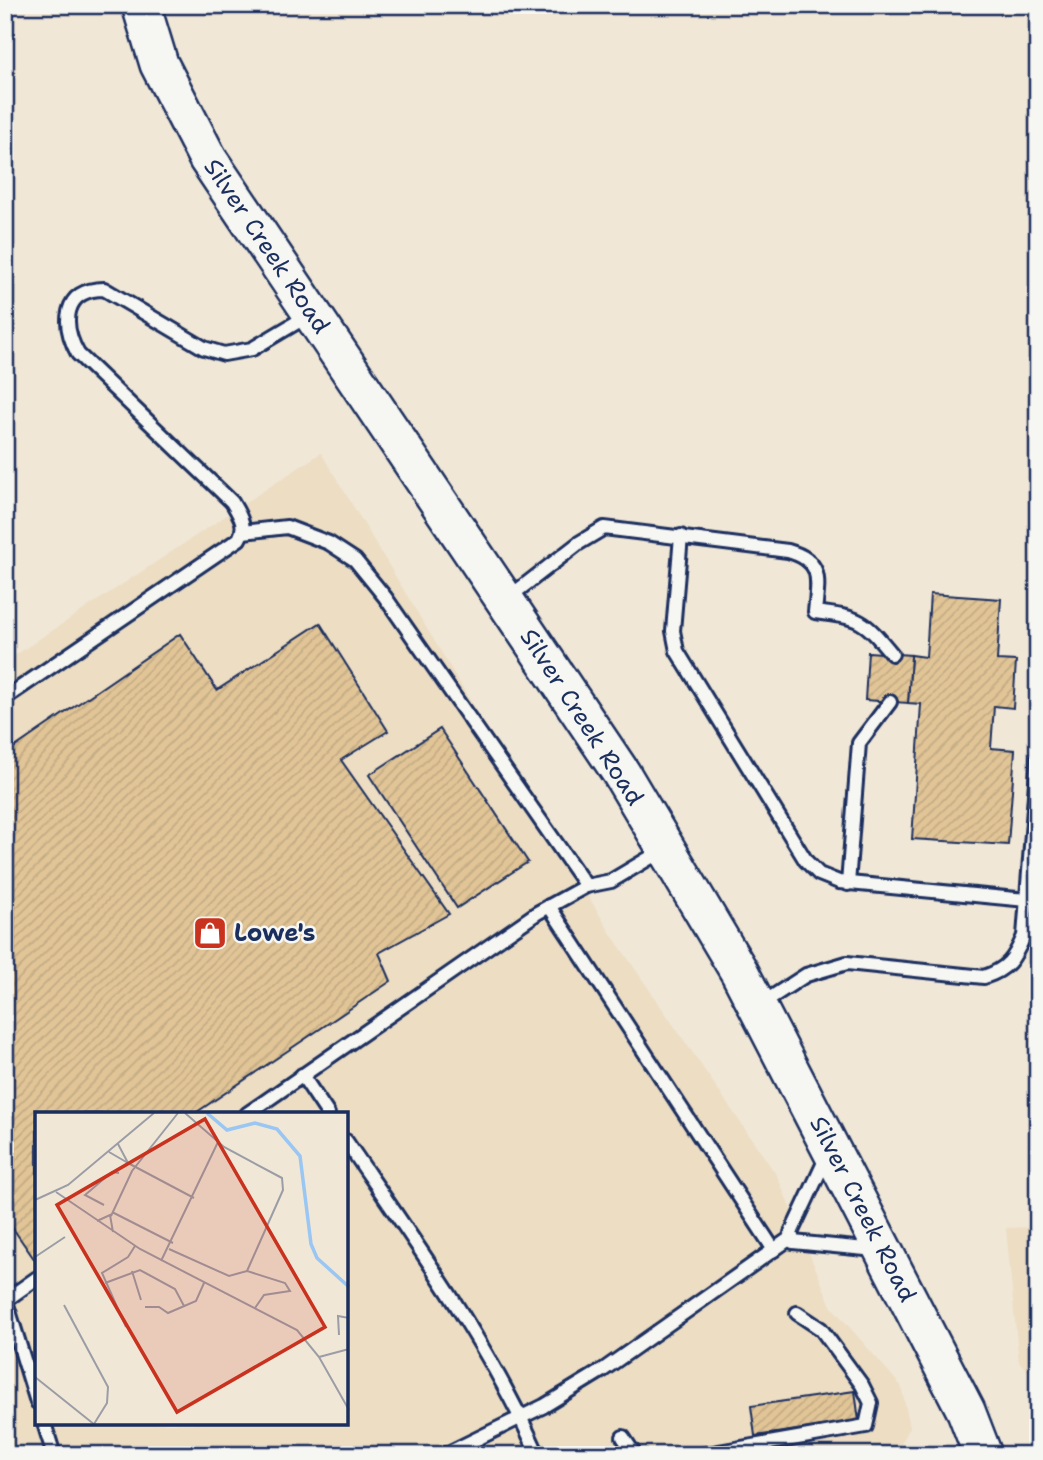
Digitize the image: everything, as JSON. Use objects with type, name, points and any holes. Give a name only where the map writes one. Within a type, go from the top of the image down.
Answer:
[{"type":"main road","name":"Silver Creek Road","points":[[141,5],[159,64],[202,148],[621,773],[758,1006],[966,1411],[983,1455]]},
{"type":"lane","points":[[5,698],[239,539],[243,532],[244,524],[232,502],[78,354],[68,336],[67,318],[71,304],[91,289],[104,289],[204,348],[224,355],[252,349],[312,313]]},
{"type":"lane","points":[[243,532],[287,527],[329,543],[355,560],[385,597],[586,886]]},
{"type":"lane","points":[[505,600],[579,543],[604,528],[681,536],[800,554],[811,562],[818,576],[815,612],[851,616],[872,627],[892,654]]},
{"type":"lane","points":[[681,536],[673,631],[677,652],[806,861],[818,874],[848,884],[1027,900]]},
{"type":"lane","points":[[848,884],[859,743],[890,702]]},
{"type":"lane","points":[[758,1006],[806,975],[847,962],[984,977],[1003,971],[1014,959],[1024,936],[1038,756]]},
{"type":"lane","points":[[250,1112],[549,906],[586,886],[611,881],[666,848]]},
{"type":"lane","points":[[549,906],[774,1250]]},
{"type":"lane","points":[[302,1075],[327,1112]]},
{"type":"lane","points":[[348,1144],[428,1262],[522,1417],[538,1455]]},
{"type":"lane","points":[[832,1146],[791,1233],[793,1242],[884,1251]]},
{"type":"lane","points":[[444,1455],[522,1417],[603,1370],[792,1237]]},
{"type":"lane","points":[[35,1279],[6,1299],[35,1395]]},
{"type":"lane","points":[[701,1455],[866,1426],[871,1403],[862,1385],[821,1329],[797,1313]]},
{"type":"lane","points":[[45,1425],[54,1455]]},
{"type":"lane","points":[[623,1437],[635,1455]]},
{"type":"shaded area","points":[[321,453],[611,934],[777,1176],[831,1306],[901,1386],[910,1427],[895,1455],[8,1455],[5,1443],[5,662]]},
{"type":"shaded area","points":[[1038,1227],[1038,1380],[1019,1362],[1006,1228]]},
{"type":"building","points":[[930,594],[1001,599],[997,660],[1016,661],[1013,708],[994,706],[991,748],[1015,750],[1008,845],[912,839],[921,704],[908,703],[911,655],[926,657]]},
{"type":"building","name":"Lowe's","points":[[320,623],[388,731],[341,760],[449,914],[379,953],[391,981],[197,1112],[35,1112],[35,1260],[5,1217],[5,754],[180,634],[217,690]]},
{"type":"building","points":[[868,652],[911,655],[908,703],[865,700]]},
{"type":"building","points":[[440,729],[528,862],[457,908],[369,775]]},
{"type":"building","points":[[855,1391],[859,1421],[755,1436],[751,1406]]},
{"type":"place","name":"Lowe's","points":[[210,933]]}]
